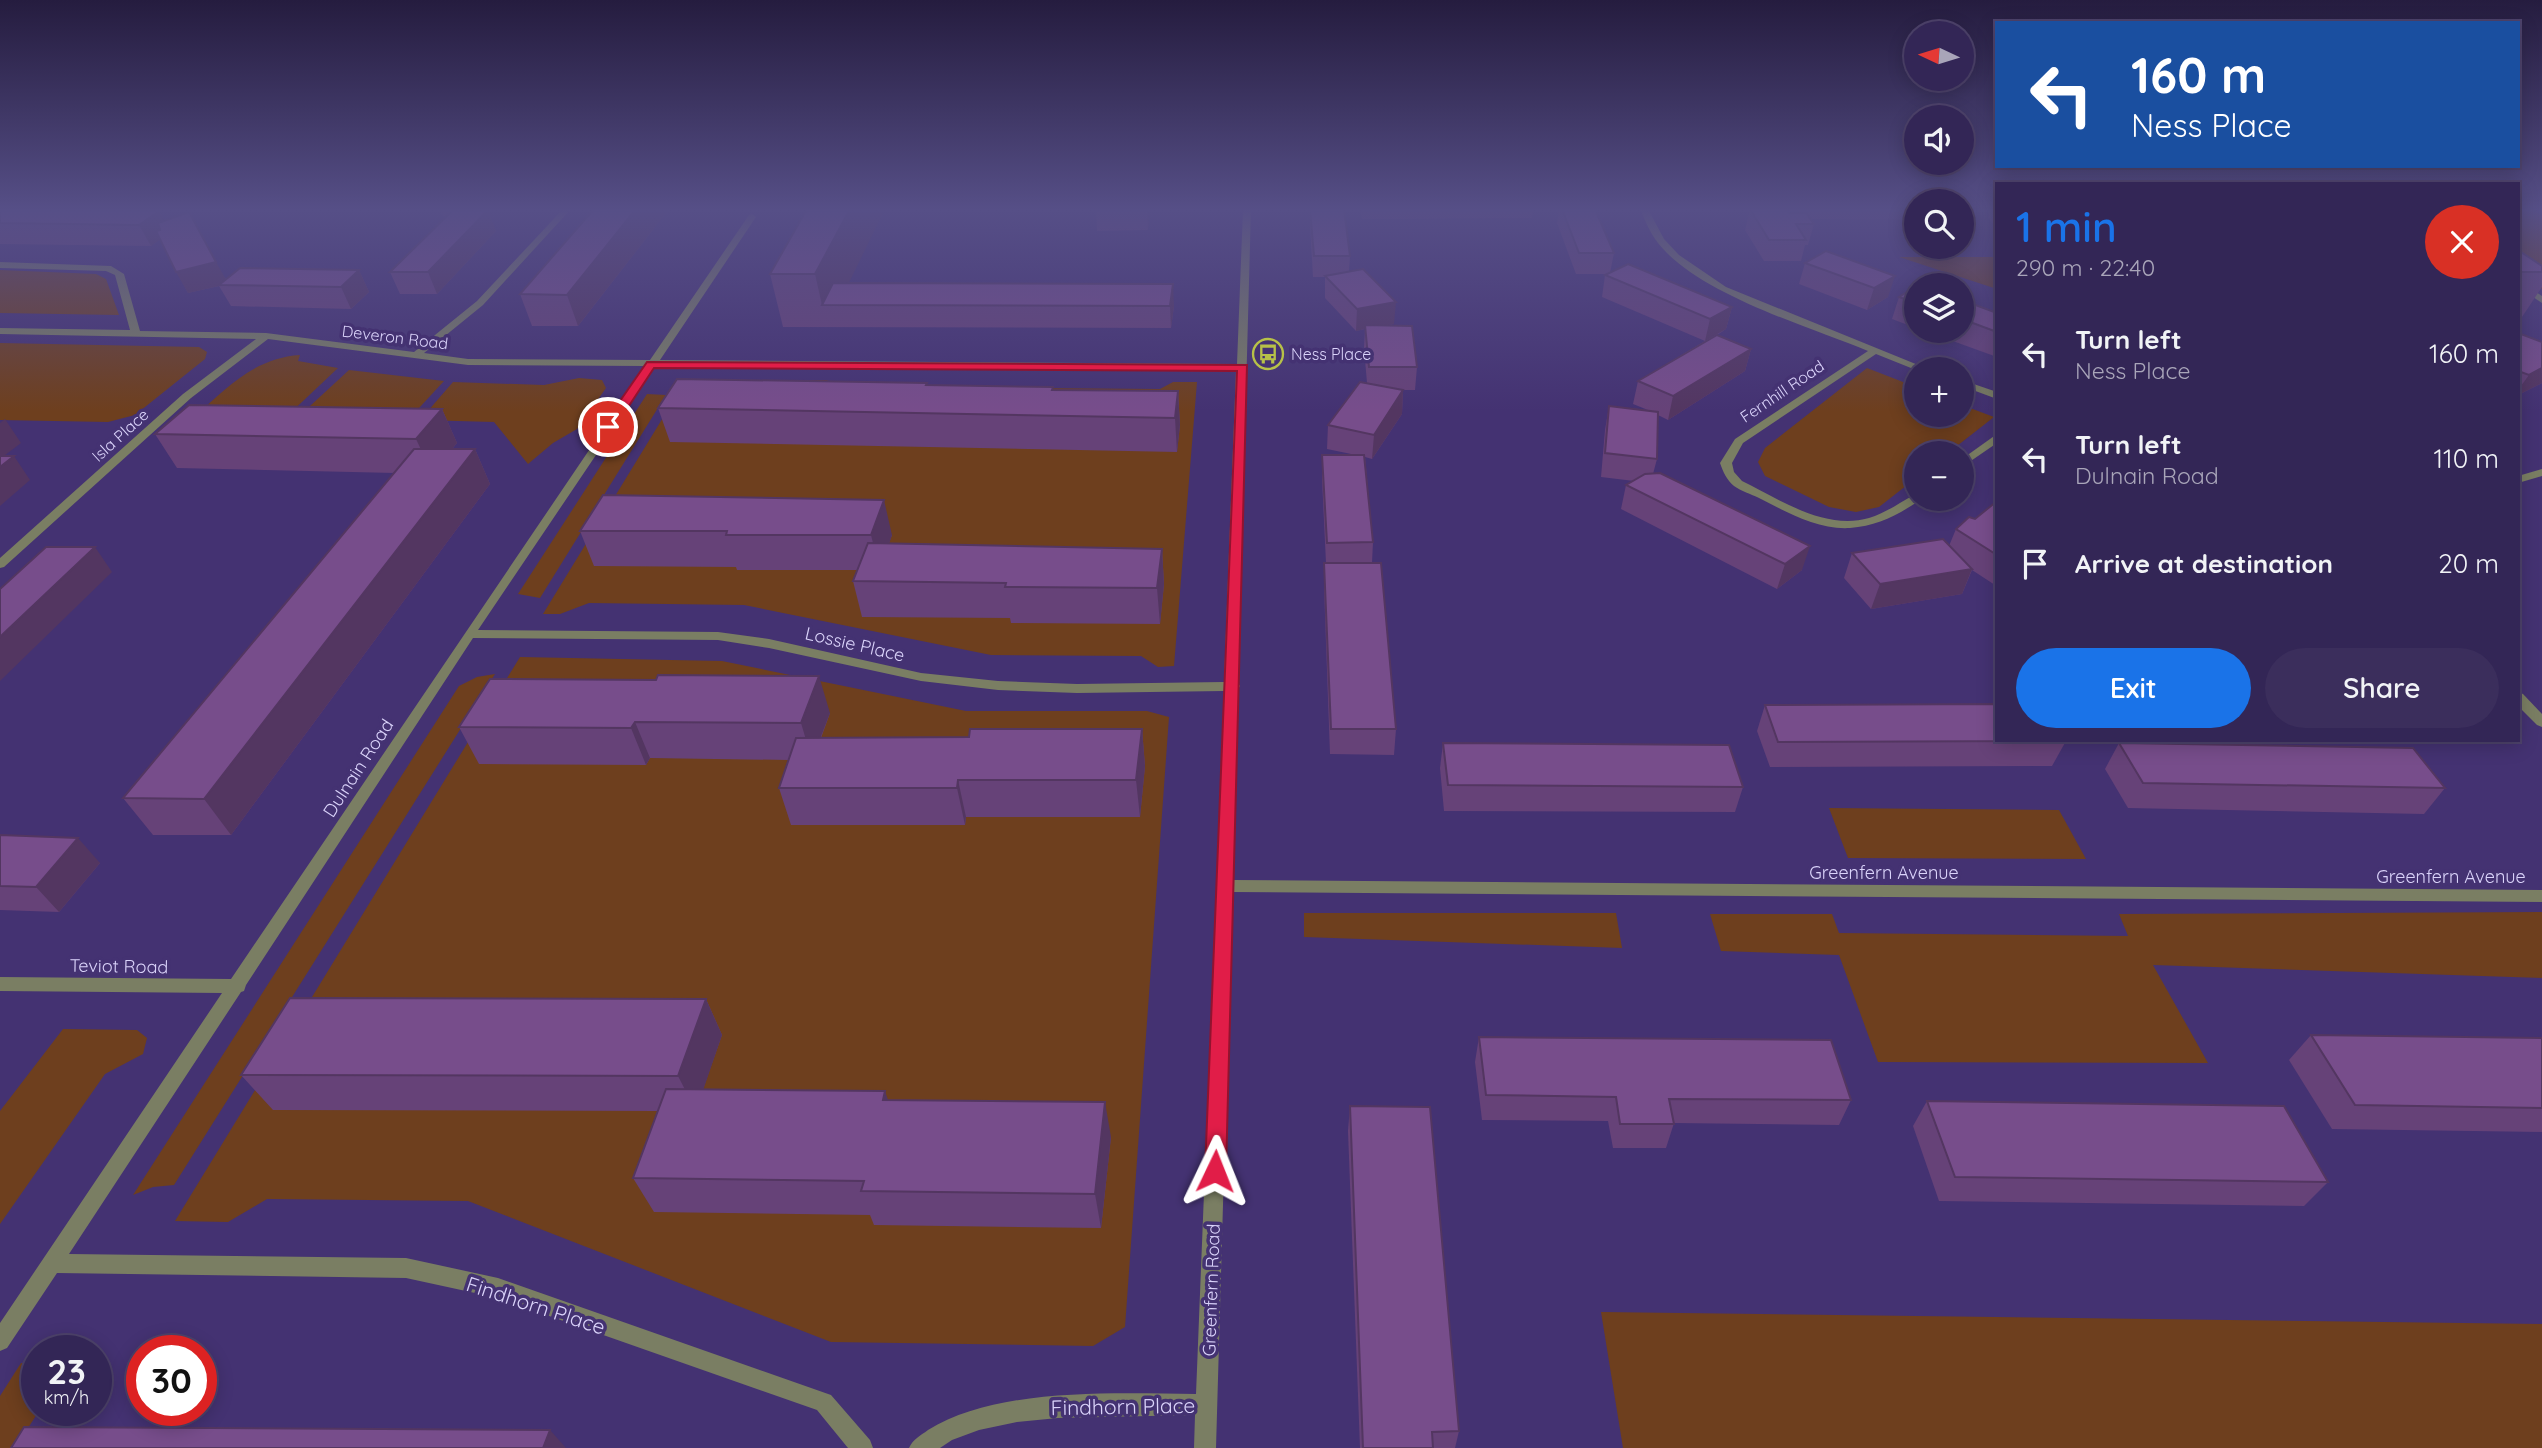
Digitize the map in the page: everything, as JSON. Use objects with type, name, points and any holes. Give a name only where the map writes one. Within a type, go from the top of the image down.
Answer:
[{"type":"street","points":[[120,277],[135,332]]},
{"type":"street","points":[[415,356],[480,303],[504,277]]},
{"type":"street","name":"Dulnain Road","points":[[0,1341],[469,634],[711,277]]},
{"type":"street","name":"Greenfern Road","points":[[1205,1448],[1245,277]]},
{"type":"street","name":"Fernhill Road","points":[[1703,277],[1723,289],[1904,362]]},
{"type":"street","points":[[2520,284],[2542,300]]},
{"type":"street","name":"Deveron Road","points":[[0,331],[266,336],[468,362],[651,365]]},
{"type":"street","name":"Isla Place","points":[[0,564],[187,396],[266,336]]},
{"type":"street","name":"Fernhill Road","points":[[1874,351],[1739,441],[1726,463],[1729,473],[1738,483],[1821,523],[1860,525],[1894,515],[1904,507]]},
{"type":"street","points":[[651,365],[1243,367]]},
{"type":"street","points":[[1974,387],[1995,395]]},
{"type":"street","points":[[1974,455],[1995,439]]},
{"type":"street","points":[[2520,479],[2542,472]]},
{"type":"street","name":"Lossie Place","points":[[469,634],[745,638],[920,677],[999,686],[1233,686]]},
{"type":"street","points":[[2520,699],[2542,722]]},
{"type":"street","name":"Greenfern Avenue","points":[[1226,886],[2542,897]]},
{"type":"street","name":"Teviot Road","points":[[0,984],[238,986]]},
{"type":"street","name":"Findhorn Place","points":[[52,1263],[406,1268],[498,1288],[824,1402],[862,1448]]},
{"type":"street","name":"Findhorn Place","points":[[920,1448],[932,1438],[974,1422],[1048,1406],[1207,1405]]},
{"type":"shaded area","points":[[0,277],[101,277],[106,279],[119,315],[0,313]]},
{"type":"shaded area","points":[[1974,277],[1995,277],[1995,288],[1974,281]]},
{"type":"shaded area","points":[[2523,277],[2542,277],[2542,289]]},
{"type":"shaded area","points":[[0,343],[199,347],[207,352],[205,359],[135,415],[108,422],[0,420]]},
{"type":"shaded area","points":[[300,355],[298,361],[338,368],[285,418],[194,417],[230,385],[255,368],[284,357]]},
{"type":"shaded area","points":[[1867,368],[1904,382],[1904,427],[1974,427],[1974,410],[1994,417],[1963,441],[1904,441],[1904,487],[1879,507],[1856,512],[1829,507],[1765,476],[1758,462],[1765,448]]},
{"type":"shaded area","points":[[349,370],[444,381],[408,420],[297,418]]},
{"type":"shaded area","points":[[579,378],[602,380],[606,388],[577,429],[553,443],[528,464],[494,422],[420,420],[453,382],[544,385]]},
{"type":"shaded area","points":[[686,380],[826,380],[847,387],[1160,389],[1173,382],[1197,382],[1174,666],[1158,667],[1141,656],[991,655],[744,605],[589,603],[560,614],[543,614]]},
{"type":"shaded area","points":[[647,394],[666,395],[540,598],[518,594]]},
{"type":"shaded area","points":[[520,657],[722,661],[966,711],[1147,711],[1169,717],[1125,1327],[1093,1346],[831,1342],[468,1201],[267,1199],[228,1222],[175,1221]]},
{"type":"shaded area","points":[[495,674],[174,1185],[153,1187],[133,1195],[459,686],[477,677]]},
{"type":"shaded area","points":[[1829,808],[2059,810],[2086,859],[1848,858]]},
{"type":"shaded area","points":[[2542,912],[2542,978],[2153,965],[2208,1063],[1878,1062],[1839,955],[1721,951],[1710,914],[1832,914],[1839,933],[2128,936],[2119,914]]},
{"type":"shaded area","points":[[1304,913],[1616,913],[1622,948],[1304,937]]},
{"type":"shaded area","points":[[63,1029],[137,1030],[147,1038],[143,1054],[105,1074],[0,1224],[0,1111]]},
{"type":"shaded area","points":[[1601,1312],[2542,1324],[2542,1448],[1623,1448]]},
{"type":"shaded area","points":[[21,1363],[21,1426],[29,1426],[15,1448],[0,1448],[0,1396]]},
{"type":"building","points":[[229,277],[352,277],[341,287],[219,285]]},
{"type":"building","points":[[535,277],[582,277],[567,295],[520,294]]},
{"type":"building","points":[[1326,277],[1371,277],[1396,302],[1357,309]]},
{"type":"building","points":[[1609,277],[1658,277],[1732,307],[1710,319]]},
{"type":"building","points":[[1842,277],[1894,277],[1874,288]]},
{"type":"building","points":[[833,283],[1173,284],[1170,306],[822,305]]},
{"type":"building","points":[[1974,304],[1995,312],[1995,331],[1974,323]]},
{"type":"building","points":[[1365,325],[1412,326],[1417,367],[1369,367]]},
{"type":"building","points":[[2520,334],[2542,342],[2542,368],[2529,375],[2520,372]]},
{"type":"building","points":[[1717,335],[1751,349],[1673,396],[1638,381]]},
{"type":"building","points":[[677,379],[1178,391],[1175,418],[658,408]]},
{"type":"building","points":[[1360,382],[1403,390],[1374,435],[1328,425]]},
{"type":"building","points":[[189,405],[442,409],[416,439],[155,434]]},
{"type":"building","points":[[1609,406],[1658,412],[1657,459],[1605,453]]},
{"type":"building","points":[[414,449],[475,449],[204,799],[123,798]]},
{"type":"building","points":[[1322,455],[1364,455],[1373,542],[1327,543]]},
{"type":"building","points":[[0,456],[14,456],[0,467]]},
{"type":"building","points":[[1660,473],[1810,546],[1785,564],[1626,485],[1645,474]]},
{"type":"building","points":[[603,495],[884,500],[871,535],[580,531]]},
{"type":"building","points":[[1995,503],[1995,554],[1956,529],[1969,517],[1975,519]]},
{"type":"building","points":[[1943,539],[1972,569],[1880,584],[1852,553]]},
{"type":"building","points":[[868,543],[1162,549],[1157,588],[1005,587],[1006,583],[853,581]]},
{"type":"building","points":[[46,547],[95,547],[0,637],[0,589]]},
{"type":"building","points":[[1324,563],[1381,563],[1396,729],[1331,729]]},
{"type":"building","points":[[658,675],[819,676],[801,723],[635,722],[631,728],[459,727],[490,679],[656,680]]},
{"type":"building","points":[[1995,704],[1995,741],[1778,742],[1765,705]]},
{"type":"building","points":[[970,729],[1142,729],[1136,780],[958,780],[957,788],[779,788],[796,738],[969,737]]},
{"type":"building","points":[[1443,743],[1729,745],[1743,787],[1448,785]]},
{"type":"building","points":[[2119,743],[2413,748],[2445,788],[2143,783]]},
{"type":"building","points":[[0,835],[78,838],[36,887],[0,886]]},
{"type":"building","points":[[290,998],[706,999],[678,1076],[241,1075]]},
{"type":"building","points":[[2311,1035],[2542,1038],[2542,1108],[2355,1105]]},
{"type":"building","points":[[1479,1037],[1831,1040],[1851,1100],[1669,1099],[1674,1124],[1620,1124],[1616,1097],[1486,1095]]},
{"type":"building","points":[[666,1089],[885,1091],[883,1100],[1105,1102],[1095,1194],[861,1191],[864,1181],[633,1178]]},
{"type":"building","points":[[1927,1101],[2284,1106],[2328,1182],[1955,1177]]},
{"type":"building","points":[[1350,1106],[1430,1107],[1459,1431],[1432,1432],[1433,1448],[1363,1448]]},
{"type":"building","points":[[24,1427],[550,1430],[543,1448],[11,1448]]},
{"type":"place","name":"Ness Place","points":[[1268,354]]},
{"type":"route","points":[[608,427],[651,365],[1243,367],[1215,1171]]}]
